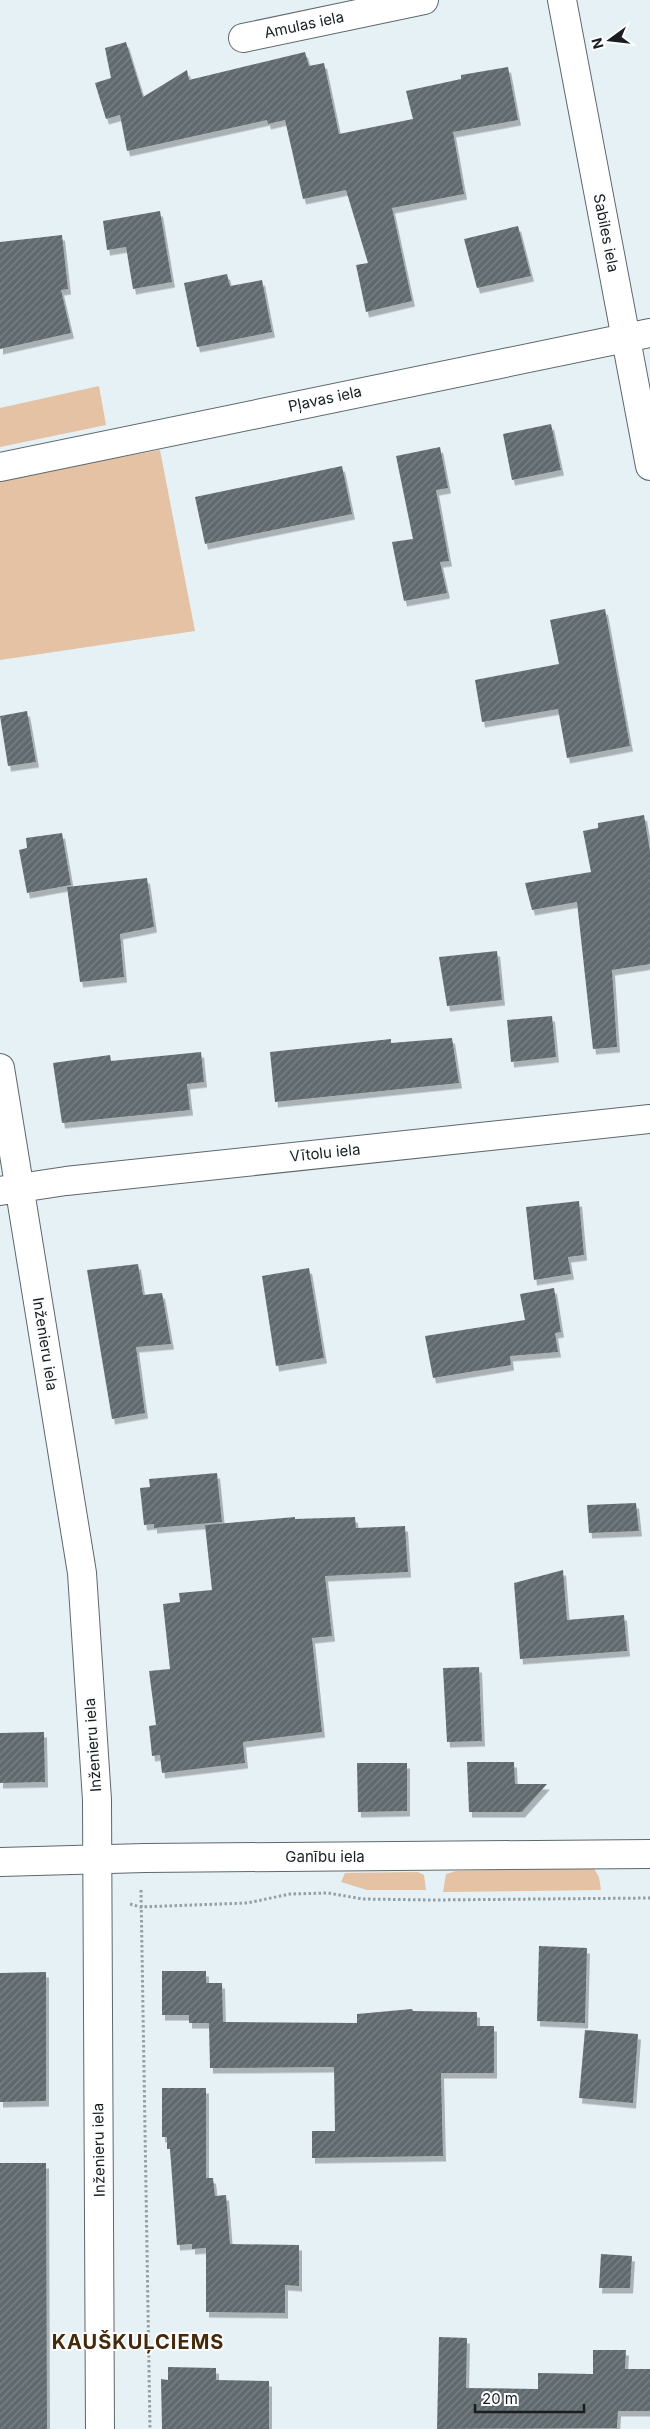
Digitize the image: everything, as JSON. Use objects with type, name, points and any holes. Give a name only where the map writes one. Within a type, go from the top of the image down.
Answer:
[{"type":"street","name":"Amulas iela","points":[[244,38],[424,0]]},
{"type":"street","name":"Sabiles iela","points":[[562,0],[638,335],[650,466]]},
{"type":"street","name":"Pļavas iela","points":[[0,467],[638,335]]},
{"type":"street","name":"Inženieru iela","points":[[0,1068],[10,1189],[82,1573],[97,1800],[100,2429]]},
{"type":"street","name":"Vītolu iela","points":[[10,1189],[184,1168],[650,1119]]},
{"type":"street","name":"Ganību iela","points":[[0,1862],[650,1854]]},
{"type":"path","points":[[140,1893],[150,2429]]},
{"type":"path","points":[[126,1902],[140,1907],[247,1903],[290,1894],[328,1893],[363,1899],[425,1900],[650,1898]]},
{"type":"shaded area","points":[[99,386],[106,425],[0,447],[0,408]]},
{"type":"shaded area","points":[[160,450],[195,631],[0,660],[0,479]]},
{"type":"shaded area","points":[[593,1867],[599,1877],[601,1890],[443,1892],[446,1874],[456,1871]]},
{"type":"shaded area","points":[[418,1872],[424,1875],[426,1890],[367,1890],[341,1882],[345,1873]]},
{"type":"building","points":[[126,42],[143,97],[187,70],[189,80],[305,52],[309,66],[324,63],[339,134],[413,119],[406,91],[461,79],[461,75],[508,67],[518,120],[453,132],[464,194],[392,208],[412,301],[366,312],[356,265],[368,263],[346,190],[303,199],[285,120],[268,124],[267,120],[127,151],[120,115],[106,119],[95,83],[111,78],[105,48]]},
{"type":"building","points":[[160,211],[172,282],[133,289],[126,247],[107,250],[103,221]]},
{"type":"building","points":[[518,226],[531,276],[477,288],[464,239]]},
{"type":"building","points":[[62,235],[68,289],[61,290],[71,333],[0,349],[0,242]]},
{"type":"building","points":[[227,274],[230,286],[262,280],[272,332],[197,347],[184,283]]},
{"type":"building","points":[[551,424],[561,470],[512,480],[503,434]]},
{"type":"building","points":[[440,447],[448,488],[436,490],[449,561],[440,562],[447,593],[404,601],[392,542],[413,539],[396,456]]},
{"type":"building","points":[[342,466],[352,514],[205,544],[195,497]]},
{"type":"building","points":[[605,609],[630,746],[567,758],[558,709],[482,722],[475,680],[559,664],[550,620]]},
{"type":"building","points":[[27,711],[36,762],[8,766],[0,716]]},
{"type":"building","points":[[644,815],[650,851],[650,964],[612,970],[617,1047],[593,1049],[577,902],[532,910],[525,883],[591,872],[583,831],[598,828],[598,823]]},
{"type":"building","points":[[62,833],[71,885],[27,893],[19,850],[27,848],[26,838]]},
{"type":"building","points":[[147,878],[154,927],[120,934],[124,977],[80,982],[67,887]]},
{"type":"building","points":[[497,951],[502,1000],[447,1006],[439,957]]},
{"type":"building","points":[[552,1016],[556,1057],[511,1062],[507,1020]]},
{"type":"building","points":[[452,1038],[459,1083],[275,1102],[270,1052],[391,1039],[391,1043]]},
{"type":"building","points":[[201,1052],[204,1082],[187,1084],[190,1110],[62,1123],[53,1063],[110,1055],[111,1061]]},
{"type":"building","points":[[579,1201],[584,1255],[568,1257],[571,1274],[534,1280],[526,1207]]},
{"type":"building","points":[[138,1264],[143,1295],[162,1293],[171,1344],[136,1347],[145,1413],[112,1419],[87,1270]]},
{"type":"building","points":[[309,1268],[324,1358],[276,1366],[262,1276]]},
{"type":"building","points":[[554,1288],[561,1332],[555,1333],[558,1352],[510,1356],[511,1365],[433,1378],[425,1336],[525,1320],[520,1294]]},
{"type":"building","points":[[217,1473],[222,1522],[154,1528],[154,1524],[144,1525],[140,1488],[150,1487],[149,1479]]},
{"type":"building","points":[[636,1503],[639,1531],[589,1533],[587,1505]]},
{"type":"building","points":[[295,1517],[295,1519],[355,1517],[356,1528],[405,1526],[408,1572],[325,1576],[332,1636],[312,1638],[322,1732],[243,1742],[245,1763],[162,1773],[160,1755],[152,1756],[149,1726],[156,1725],[149,1671],[170,1669],[163,1604],[180,1602],[179,1593],[212,1590],[205,1525]]},
{"type":"building","points":[[563,1570],[567,1620],[624,1615],[627,1651],[520,1659],[514,1583]]},
{"type":"building","points":[[479,1667],[482,1741],[447,1742],[443,1668]]},
{"type":"building","points":[[44,1732],[45,1782],[0,1783],[0,1733]]},
{"type":"building","points":[[467,1762],[514,1762],[515,1784],[547,1784],[522,1812],[469,1812]]},
{"type":"building","points":[[357,1763],[407,1763],[407,1811],[358,1812]]},
{"type":"building","points":[[539,1946],[587,1948],[585,2023],[537,2021]]},
{"type":"building","points":[[162,1971],[206,1971],[206,1983],[222,1983],[223,2022],[357,2023],[357,2014],[412,2009],[413,2011],[477,2012],[477,2026],[494,2026],[494,2073],[441,2073],[443,2156],[312,2158],[312,2131],[335,2131],[334,2067],[210,2068],[209,2023],[189,2023],[189,2015],[162,2015]]},
{"type":"building","points":[[46,1972],[46,2101],[0,2102],[0,1973]]},
{"type":"building","points":[[585,2030],[638,2034],[633,2103],[579,2098]]},
{"type":"building","points":[[162,2088],[206,2088],[206,2178],[213,2178],[215,2196],[226,2195],[230,2244],[299,2245],[299,2286],[285,2285],[285,2313],[206,2312],[206,2248],[192,2249],[192,2244],[177,2245],[170,2149],[167,2149],[167,2137],[162,2137]]},
{"type":"building","points":[[0,2163],[46,2163],[47,2429],[0,2429]]},
{"type":"building","points":[[601,2254],[632,2256],[630,2288],[599,2288]]},
{"type":"building","points":[[439,2337],[467,2338],[466,2388],[538,2389],[538,2373],[593,2374],[593,2350],[626,2350],[625,2369],[650,2369],[650,2411],[618,2411],[617,2428],[437,2429]]},
{"type":"building","points":[[168,2367],[216,2368],[216,2380],[269,2381],[269,2429],[162,2429],[161,2379],[168,2380]]},
{"type":"district","name":"KAUŠKUĻCIEMS","points":[[138,2342]]}]
